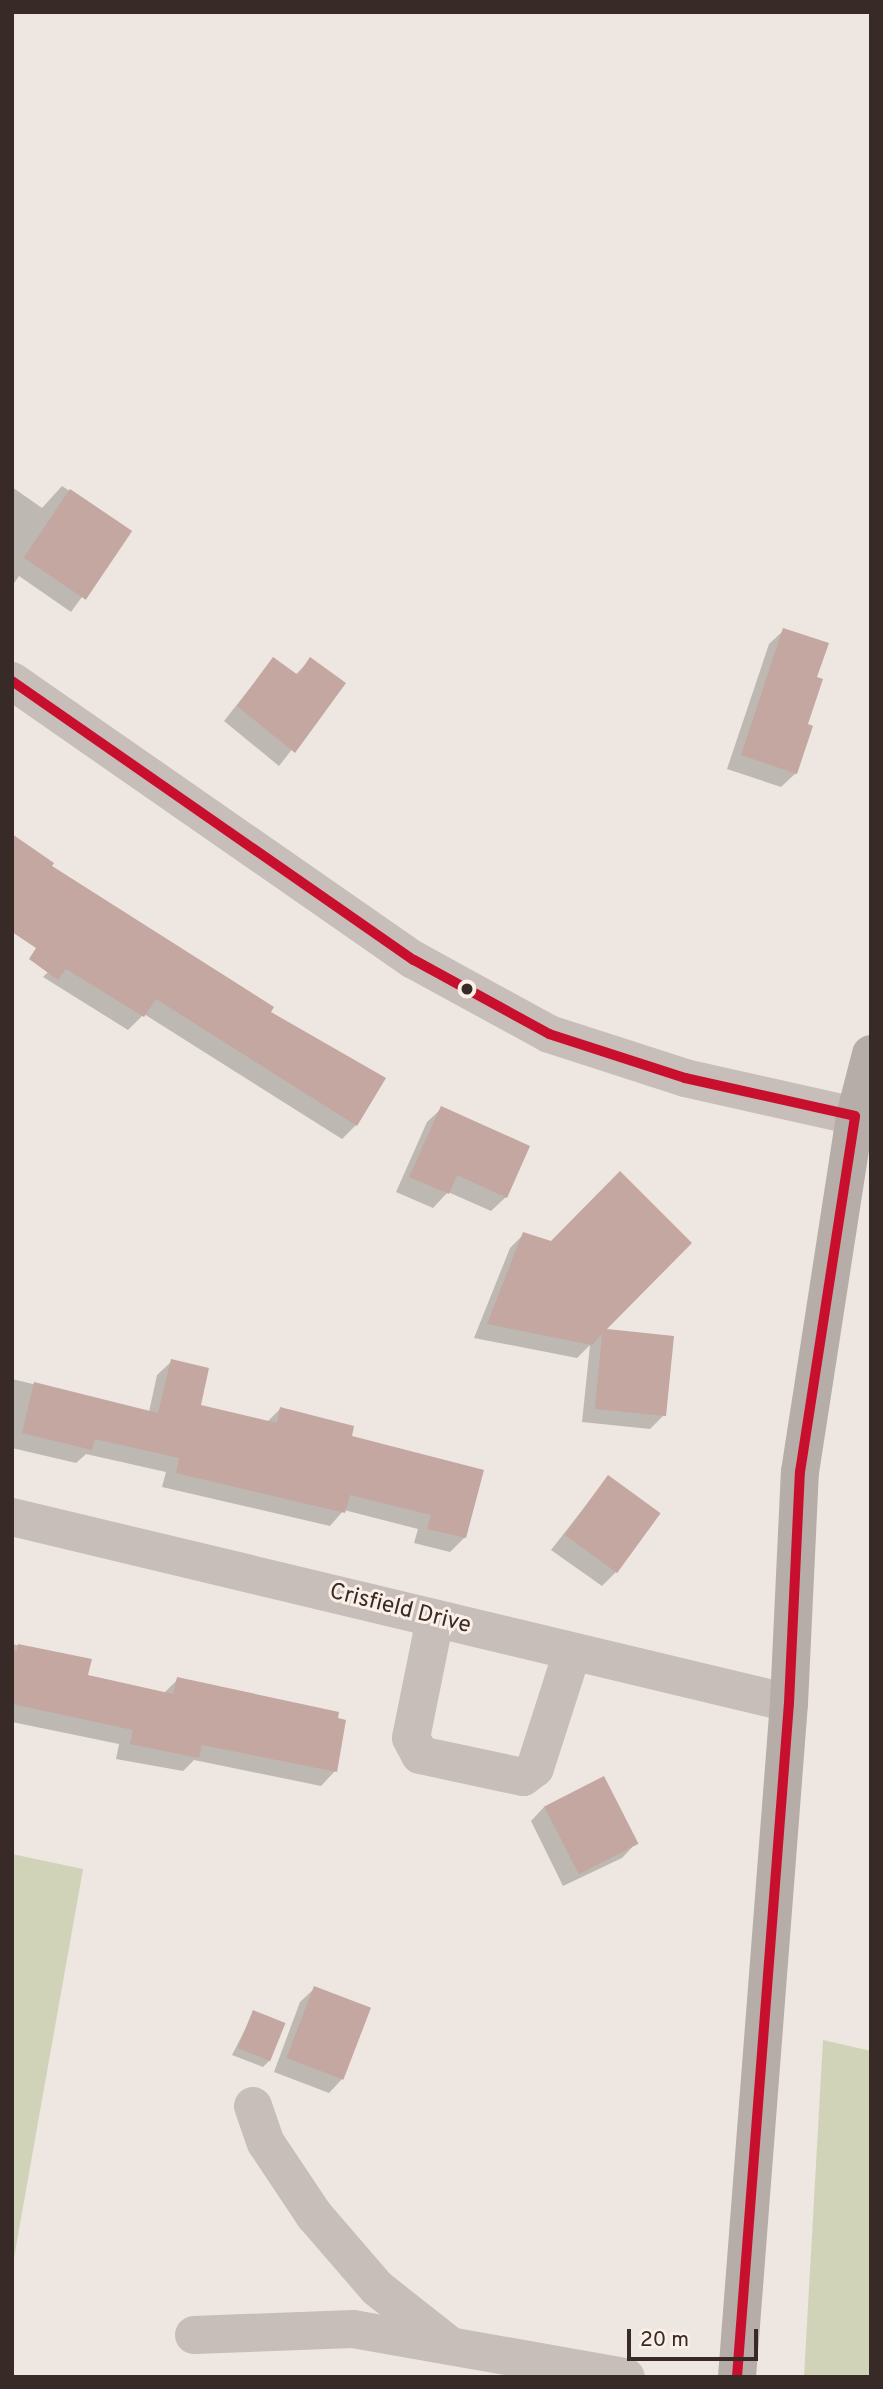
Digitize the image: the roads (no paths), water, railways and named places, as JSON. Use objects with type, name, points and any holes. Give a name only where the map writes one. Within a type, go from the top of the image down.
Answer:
[{"type":"main road","points":[[737,2377],[789,1703],[800,1472],[855,1116],[871,1054]]},
{"type":"street","points":[[12,681],[414,960],[549,1034],[685,1078],[855,1116]]},
{"type":"street","name":"Crisfield Drive","points":[[12,1517],[789,1703]]},
{"type":"street","points":[[435,1619],[411,1738],[420,1755],[523,1777],[535,1768],[572,1653]]},
{"type":"street","points":[[253,2106],[267,2143],[314,2215],[377,2288],[449,2346]]},
{"type":"street","points":[[194,2335],[353,2329],[626,2377]]}]
